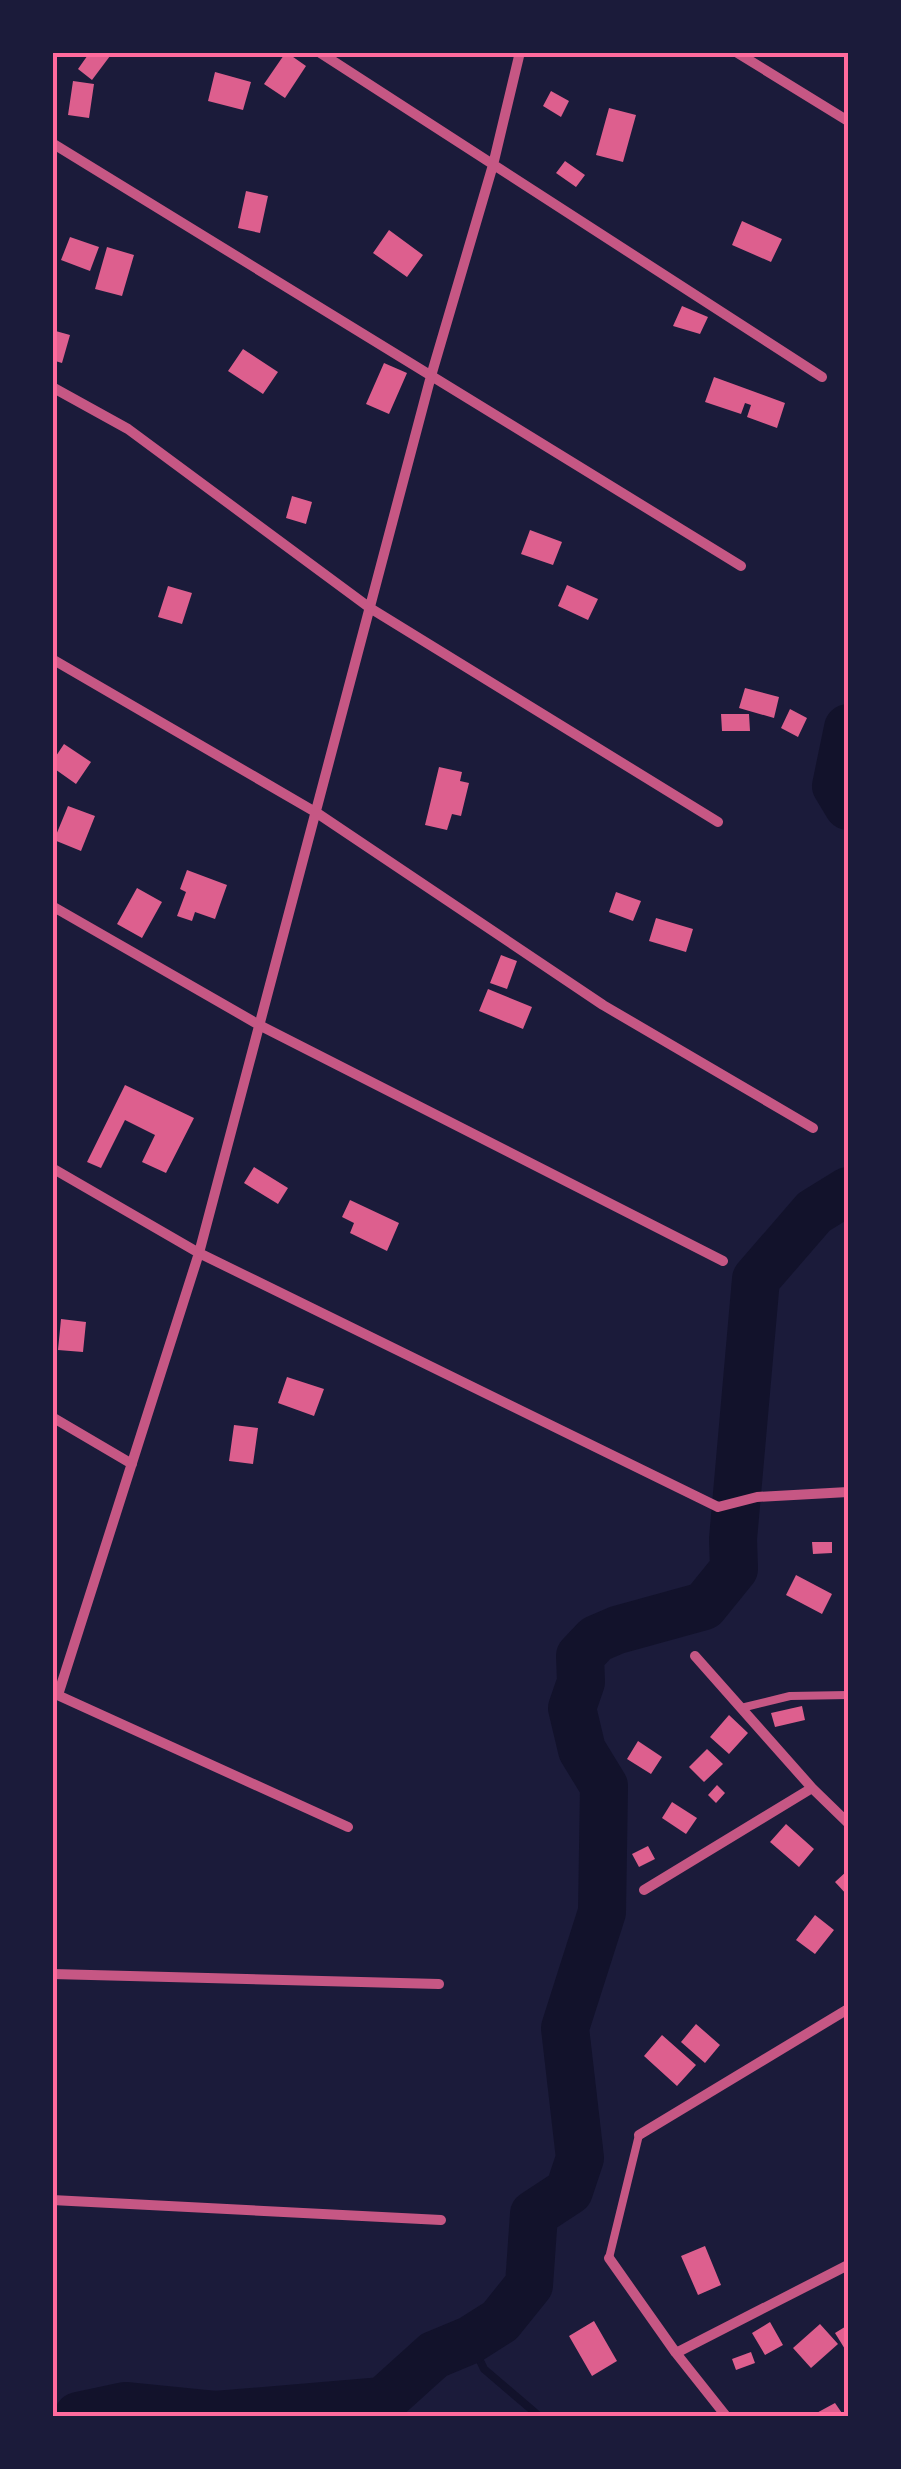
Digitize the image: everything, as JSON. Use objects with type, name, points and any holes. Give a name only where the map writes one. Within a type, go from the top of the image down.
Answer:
[{"type":"street","points":[[319,52],[822,377]]},
{"type":"street","points":[[348,1827],[55,1694],[199,1253],[520,52]]},
{"type":"street","points":[[736,52],[848,122]]},
{"type":"street","points":[[52,142],[741,566]]},
{"type":"street","points":[[52,387],[128,429],[370,608],[718,822]]},
{"type":"street","points":[[52,659],[317,813],[603,1004],[814,1128]]},
{"type":"street","points":[[52,906],[261,1026],[723,1261]]},
{"type":"street","points":[[52,1168],[199,1253],[718,1508],[757,1497],[848,1492]]},
{"type":"street","points":[[52,1417],[132,1464]]},
{"type":"street","points":[[695,1656],[848,1823]]},
{"type":"street","points":[[644,1890],[812,1788]]},
{"type":"street","points":[[52,1974],[439,1984]]},
{"type":"street","points":[[639,2135],[848,2009]]},
{"type":"street","points":[[52,2200],[441,2220]]},
{"type":"street","points":[[608,2258],[726,2416]]},
{"type":"street","points":[[676,2354],[848,2265]]},
{"type":"lane","points":[[741,1708],[790,1696],[848,1696]]},
{"type":"lane","points":[[608,2258],[639,2135]]},
{"type":"building","points":[[90,52],[113,52],[92,80],[78,69]]},
{"type":"building","points":[[286,52],[306,66],[285,98],[264,84]]},
{"type":"building","points":[[215,72],[251,82],[243,110],[208,101]]},
{"type":"building","points":[[73,81],[94,84],[89,118],[68,115]]},
{"type":"building","points":[[551,91],[569,101],[561,117],[543,106]]},
{"type":"building","points":[[609,108],[636,115],[623,162],[596,155]]},
{"type":"building","points":[[565,161],[585,175],[576,187],[556,173]]},
{"type":"building","points":[[246,191],[268,196],[260,233],[238,228]]},
{"type":"building","points":[[742,221],[782,239],[771,262],[732,245]]},
{"type":"building","points":[[389,230],[423,255],[407,277],[373,253]]},
{"type":"building","points":[[70,237],[99,247],[90,271],[61,260]]},
{"type":"building","points":[[107,247],[134,255],[122,296],[95,289]]},
{"type":"building","points":[[682,306],[708,317],[700,334],[673,326]]},
{"type":"building","points":[[52,330],[70,335],[62,363],[52,360]]},
{"type":"building","points":[[243,349],[278,372],[263,394],[228,371]]},
{"type":"building","points":[[384,363],[407,373],[389,414],[366,404]]},
{"type":"building","points":[[714,377],[785,403],[777,428],[747,417],[751,405],[745,403],[741,414],[705,402]]},
{"type":"building","points":[[292,496],[312,502],[306,524],[286,518]]},
{"type":"building","points":[[530,530],[562,542],[553,565],[521,554]]},
{"type":"building","points":[[567,585],[598,599],[588,620],[558,606]]},
{"type":"building","points":[[168,586],[192,593],[182,624],[158,617]]},
{"type":"building","points":[[745,688],[779,697],[774,718],[739,708]]},
{"type":"building","points":[[790,709],[807,718],[798,737],[781,728]]},
{"type":"building","points":[[721,714],[749,714],[750,731],[722,731]]},
{"type":"building","points":[[64,744],[91,762],[76,784],[52,767]]},
{"type":"building","points":[[439,767],[462,772],[460,781],[469,783],[461,816],[452,814],[447,830],[425,825]]},
{"type":"building","points":[[68,806],[95,816],[81,851],[54,840]]},
{"type":"building","points":[[187,870],[227,885],[215,919],[195,912],[192,921],[177,916],[186,892],[180,889]]},
{"type":"building","points":[[137,888],[162,902],[142,938],[117,924]]},
{"type":"building","points":[[616,892],[641,901],[633,921],[609,912]]},
{"type":"building","points":[[656,918],[693,929],[686,952],[649,941]]},
{"type":"building","points":[[501,955],[517,961],[507,989],[490,983]]},
{"type":"building","points":[[488,989],[532,1007],[523,1029],[479,1011]]},
{"type":"building","points":[[125,1085],[194,1118],[166,1173],[142,1162],[155,1135],[125,1120],[101,1168],[87,1162]]},
{"type":"building","points":[[254,1167],[288,1188],[278,1204],[244,1183]]},
{"type":"building","points":[[350,1200],[399,1223],[387,1251],[350,1233],[354,1223],[342,1217]]},
{"type":"building","points":[[61,1319],[86,1322],[83,1352],[58,1350]]},
{"type":"building","points":[[287,1377],[324,1389],[314,1416],[278,1403]]},
{"type":"building","points":[[234,1425],[258,1428],[253,1464],[229,1461]]},
{"type":"building","points":[[812,1542],[832,1542],[832,1553],[813,1554]]},
{"type":"building","points":[[796,1575],[832,1594],[822,1614],[786,1595]]},
{"type":"building","points":[[802,1706],[805,1720],[775,1727],[771,1713]]},
{"type":"building","points":[[729,1715],[748,1733],[729,1754],[710,1737]]},
{"type":"building","points":[[638,1741],[662,1757],[651,1774],[627,1759]]},
{"type":"building","points":[[707,1749],[723,1764],[704,1782],[689,1767]]},
{"type":"building","points":[[717,1785],[725,1793],[716,1803],[708,1795]]},
{"type":"building","points":[[672,1802],[697,1818],[686,1834],[662,1818]]},
{"type":"building","points":[[786,1824],[814,1849],[799,1867],[770,1842]]},
{"type":"building","points":[[648,1846],[655,1859],[639,1867],[632,1854]]},
{"type":"building","points":[[848,1870],[848,1896],[835,1882]]},
{"type":"building","points":[[815,1915],[834,1930],[815,1954],[796,1940]]},
{"type":"building","points":[[696,2024],[720,2045],[705,2063],[681,2042]]},
{"type":"building","points":[[662,2035],[696,2065],[677,2086],[644,2056]]},
{"type":"building","points":[[705,2246],[721,2285],[698,2295],[681,2256]]},
{"type":"building","points":[[594,2321],[617,2361],[592,2376],[569,2336]]},
{"type":"building","points":[[770,2322],[783,2345],[765,2355],[752,2333]]},
{"type":"building","points":[[820,2324],[838,2344],[811,2368],[793,2348]]},
{"type":"building","points":[[848,2325],[848,2354],[835,2333]]},
{"type":"building","points":[[751,2352],[755,2363],[736,2370],[732,2359]]},
{"type":"building","points":[[835,2403],[844,2416],[811,2416]]},
{"type":"waterway","points":[[848,728],[836,786],[848,806]]},
{"type":"waterway","points":[[78,2416],[125,2406],[215,2415],[383,2401],[434,2355],[470,2340],[500,2321],[529,2285],[534,2214],[569,2191],[580,2158],[565,2028],[602,1912],[604,1786],[582,1750],[572,1708],[581,1682],[580,1656],[596,1639],[617,1630],[704,1606],[734,1569],[733,1539],[756,1279],[814,1212],[848,1191]]},
{"type":"waterway","points":[[470,2340],[484,2369],[539,2416]]}]
